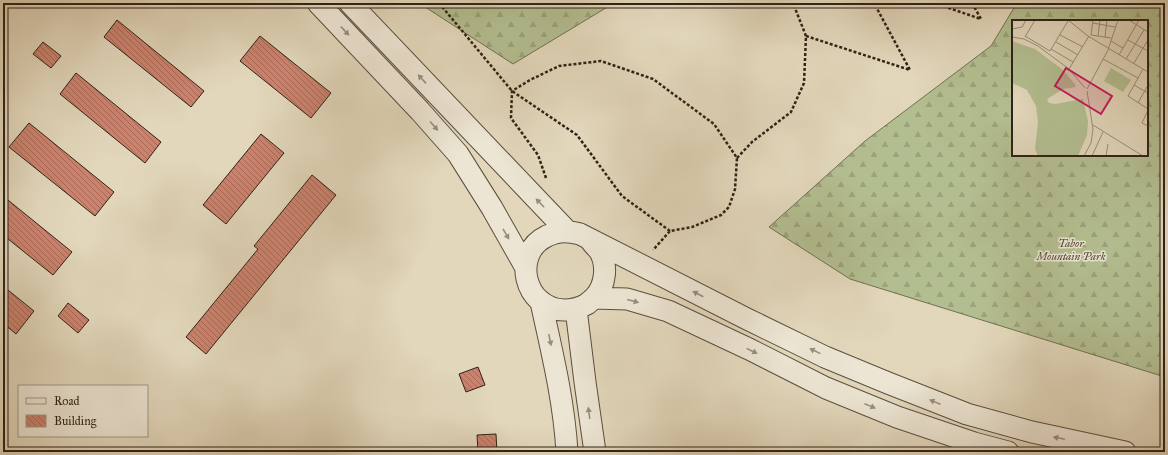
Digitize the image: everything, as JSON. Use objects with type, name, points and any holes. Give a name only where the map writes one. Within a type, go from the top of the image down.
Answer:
[{"type":"street","points":[[318,3],[420,111],[458,154],[492,208],[526,268]]},
{"type":"street","points":[[350,3],[567,231]]},
{"type":"street","points":[[591,241],[599,251],[604,262],[604,275],[601,287],[594,298],[584,306],[571,310],[558,310],[545,305],[535,297],[528,285],[526,273],[527,260],[533,248],[543,238],[554,233],[567,231],[580,234],[639,265],[825,356],[967,414],[1032,432],[1125,452]]},
{"type":"street","points":[[594,298],[627,299],[668,311],[749,349],[826,388],[897,417],[974,443],[1008,452]]},
{"type":"street","points":[[541,302],[556,370],[566,434],[567,452]]},
{"type":"street","points":[[576,308],[595,452]]},
{"type":"path","points":[[439,3],[512,91],[576,135],[622,196],[670,231]]},
{"type":"path","points":[[737,158],[752,142],[791,112],[804,83],[806,36],[793,3]]},
{"type":"path","points":[[806,36],[910,70],[874,3]]},
{"type":"path","points":[[934,3],[981,19],[972,3]]},
{"type":"path","points":[[512,91],[530,80],[559,66],[602,60],[653,79],[714,124],[737,158],[735,189],[729,207],[721,215],[707,221],[692,227],[670,231],[639,265]]},
{"type":"path","points":[[512,91],[511,118],[538,155],[547,180],[545,208]]},
{"type":"green space","points":[[419,3],[614,3],[513,64]]},
{"type":"green space","name":"Tabor Mountain Park","points":[[1017,3],[1165,3],[1165,377],[850,279],[769,227],[865,141],[991,46]]},
{"type":"building","points":[[117,20],[204,91],[191,107],[104,37]]},
{"type":"building","points":[[260,36],[331,93],[311,118],[240,61]]},
{"type":"building","points":[[43,42],[61,56],[51,68],[33,54]]},
{"type":"building","points":[[76,73],[161,142],[145,163],[60,94]]},
{"type":"building","points":[[29,123],[114,192],[95,216],[9,147]]},
{"type":"building","points":[[261,134],[284,153],[226,224],[203,205]]},
{"type":"building","points":[[312,175],[336,195],[206,354],[186,337],[258,249],[254,246]]},
{"type":"building","points":[[3,196],[72,252],[53,275],[3,235]]},
{"type":"building","points":[[3,286],[34,311],[16,334],[3,323]]},
{"type":"building","points":[[68,303],[89,320],[78,333],[58,316]]},
{"type":"building","points":[[478,367],[485,385],[466,392],[459,374]]},
{"type":"building","points":[[496,434],[497,452],[478,452],[477,435]]}]
